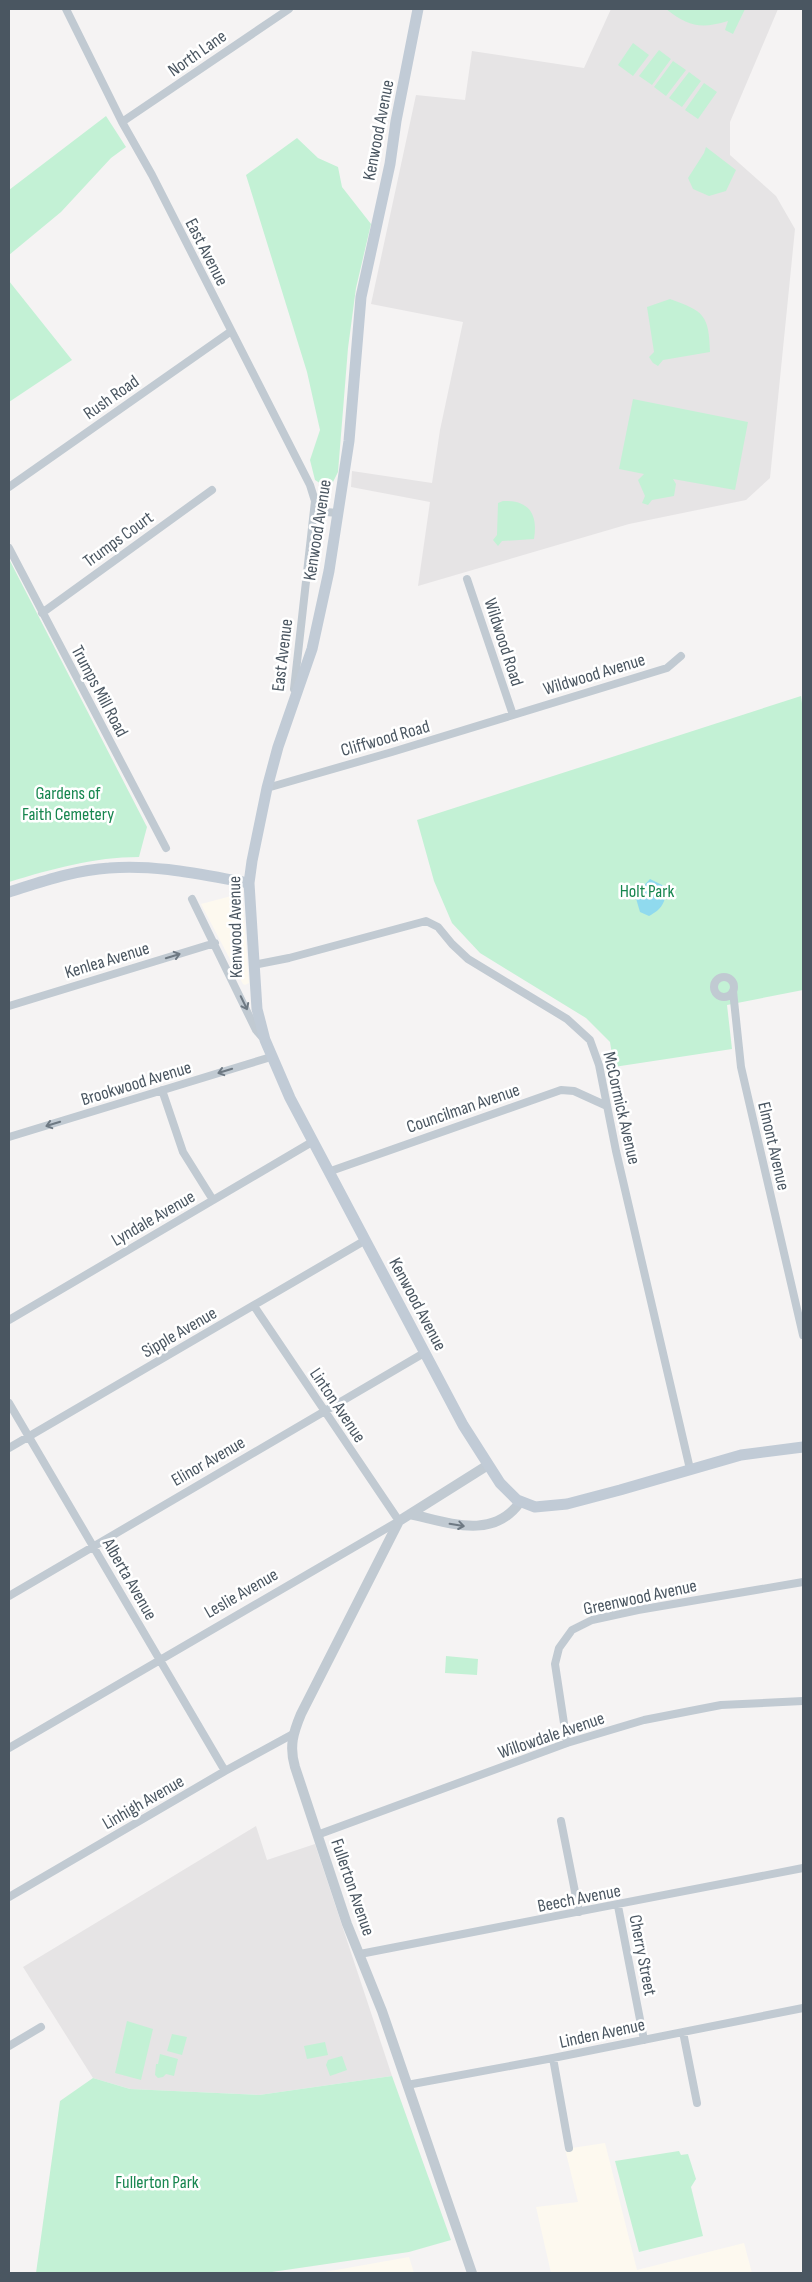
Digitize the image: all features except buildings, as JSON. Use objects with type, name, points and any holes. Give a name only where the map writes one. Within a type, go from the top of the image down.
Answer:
[{"type":"main road","name":"Kenwood Avenue","points":[[418,9],[396,121],[390,164],[361,297],[349,441],[318,626],[266,788],[257,833],[249,883],[253,965],[257,1009],[264,1040],[290,1098],[463,1426],[504,1488],[520,1502]]},
{"type":"main road","points":[[9,892],[54,878],[108,868],[152,868],[249,883]]},
{"type":"main road","points":[[520,1502],[535,1507],[567,1504],[741,1455],[803,1447]]},
{"type":"street","name":"East Avenue","points":[[66,9],[122,122],[152,175],[230,332],[296,455],[312,493],[314,510],[295,684],[289,714]]},
{"type":"street","name":"North Lane","points":[[122,122],[289,9]]},
{"type":"street","name":"Rush Road","points":[[9,487],[230,332]]},
{"type":"street","name":"Trumps Court","points":[[42,613],[212,490]]},
{"type":"street","points":[[314,510],[338,513]]},
{"type":"street","name":"Trumps Mill Road","points":[[9,548],[166,848]]},
{"type":"street","name":"Wildwood Road","points":[[467,579],[512,715]]},
{"type":"street","name":"Wildwood Avenue","points":[[512,715],[667,668],[681,656]]},
{"type":"street","name":"Cliffwood Road","points":[[266,788],[512,715]]},
{"type":"street","points":[[192,899],[256,1030],[264,1040]]},
{"type":"street","name":"McCormick Avenue","points":[[253,965],[288,958],[414,924],[430,922],[438,927],[452,944],[468,958],[567,1019],[586,1034],[590,1040],[598,1065],[690,1469]]},
{"type":"street","name":"Kenlea Avenue","points":[[9,1006],[215,943]]},
{"type":"street","name":"Elmont Avenue","points":[[733,991],[741,1067],[803,1335]]},
{"type":"street","name":"Brookwood Avenue","points":[[9,1137],[271,1057]]},
{"type":"street","points":[[162,1090],[183,1152],[212,1200]]},
{"type":"street","name":"Councilman Avenue","points":[[328,1172],[562,1090],[574,1091],[607,1106]]},
{"type":"street","name":"Lyndale Avenue","points":[[9,1320],[312,1142]]},
{"type":"street","name":"Sipple Avenue","points":[[9,1448],[364,1241]]},
{"type":"street","name":"Linton Avenue","points":[[254,1306],[398,1521]]},
{"type":"street","name":"Elinor Avenue","points":[[9,1596],[424,1354]]},
{"type":"street","name":"Alberta Avenue","points":[[9,1402],[225,1770]]},
{"type":"street","name":"Leslie Avenue","points":[[9,1748],[410,1514],[488,1465]]},
{"type":"street","points":[[410,1514],[450,1524],[480,1525],[510,1514],[520,1502]]},
{"type":"street","name":"Fullerton Avenue","points":[[398,1521],[301,1714],[293,1734],[292,1757],[347,1924],[360,1954],[407,2085],[472,2273]]},
{"type":"street","name":"Greenwood Avenue","points":[[567,1743],[555,1664],[560,1648],[572,1630],[587,1622],[638,1610],[803,1582]]},
{"type":"street","name":"Willowdale Avenue","points":[[318,1835],[567,1743],[644,1720],[699,1708],[745,1703],[803,1702]]},
{"type":"street","name":"Linhigh Avenue","points":[[9,1898],[225,1770],[293,1734]]},
{"type":"street","points":[[561,1821],[579,1912]]},
{"type":"street","name":"Beech Avenue","points":[[360,1954],[618,1906],[803,1868]]},
{"type":"street","name":"Cherry Street","points":[[618,1906],[644,2040]]},
{"type":"street","name":"Linden Avenue","points":[[407,2085],[803,2008]]},
{"type":"street","points":[[9,2046],[41,2028]]},
{"type":"street","points":[[683,2032],[698,2103]]},
{"type":"street","points":[[553,2058],[569,2148]]},
{"type":"shaded area","points":[[611,9],[778,9],[730,122],[730,155],[776,196],[795,229],[770,478],[746,500],[629,524],[418,586],[430,502],[351,487],[352,471],[432,483],[440,430],[463,322],[371,304],[416,95],[465,100],[472,51],[584,68]]},
{"type":"shaded area","points":[[235,895],[240,896],[243,904],[249,983],[245,985],[201,904]]},
{"type":"shaded area","points":[[256,1826],[267,1860],[315,1844],[392,2076],[259,2095],[130,2089],[93,2078],[23,1967]]},
{"type":"shaded area","points":[[605,2143],[637,2270],[744,2243],[752,2273],[551,2273],[536,2207],[578,2202],[565,2149]]},
{"type":"shaded area","points":[[409,2257],[414,2273],[319,2273]]},
{"type":"green space","points":[[666,9],[745,9],[733,34],[725,30],[728,21],[710,25],[696,25],[682,20]]},
{"type":"green space","points":[[633,43],[649,55],[633,76],[618,65]]},
{"type":"green space","points":[[659,50],[671,59],[652,85],[639,76]]},
{"type":"green space","points":[[673,61],[686,70],[666,96],[654,87]]},
{"type":"green space","points":[[689,72],[701,81],[682,107],[669,98]]},
{"type":"green space","points":[[704,83],[717,92],[698,119],[685,110]]},
{"type":"green space","points":[[106,116],[126,147],[111,158],[61,212],[9,255],[9,190]]},
{"type":"green space","points":[[297,138],[318,158],[338,167],[342,187],[371,224],[356,288],[348,348],[338,472],[332,484],[326,487],[315,480],[310,460],[320,430],[307,372],[246,175]]},
{"type":"green space","points":[[706,147],[736,170],[726,191],[709,196],[693,189],[688,178]]},
{"type":"green space","points":[[9,281],[72,360],[9,402]]},
{"type":"green space","points":[[670,299],[690,307],[702,316],[708,330],[710,352],[663,360],[658,366],[649,357],[654,352],[647,307]]},
{"type":"green space","points":[[633,399],[748,422],[735,490],[673,479],[676,484],[674,496],[652,500],[648,505],[642,503],[645,496],[638,480],[644,474],[619,469]]},
{"type":"green space","points":[[512,501],[526,506],[533,516],[535,523],[534,539],[502,541],[498,546],[493,540],[497,535],[498,503]]},
{"type":"green space","name":"Gardens of Faith Cemetery","points":[[9,559],[147,827],[139,857],[89,861],[9,882]]},
{"type":"green space","name":"Holt Park","points":[[801,696],[803,710],[803,990],[727,1005],[732,1049],[614,1067],[610,1042],[586,1018],[480,953],[452,923],[434,881],[417,820]]},
{"type":"green space","points":[[446,1656],[478,1659],[477,1675],[445,1673]]},
{"type":"green space","points":[[127,2021],[153,2029],[141,2080],[115,2073]]},
{"type":"green space","points":[[172,2034],[187,2037],[182,2055],[167,2051]]},
{"type":"green space","points":[[325,2042],[328,2055],[307,2059],[304,2046]]},
{"type":"green space","points":[[160,2054],[178,2059],[174,2076],[166,2074],[158,2078],[155,2075],[156,2064],[158,2064]]},
{"type":"green space","points":[[342,2056],[347,2070],[330,2076],[326,2065],[328,2060]]},
{"type":"green space","name":"Fullerton Park","points":[[392,2076],[451,2240],[409,2252],[265,2273],[36,2273],[60,2101],[93,2078],[130,2089],[259,2095]]},
{"type":"green space","points":[[679,2151],[681,2155],[688,2154],[696,2179],[691,2187],[703,2236],[639,2252],[615,2161]]},
{"type":"water","points":[[650,879],[666,887],[662,904],[657,911],[649,916],[640,912],[635,895]]}]
